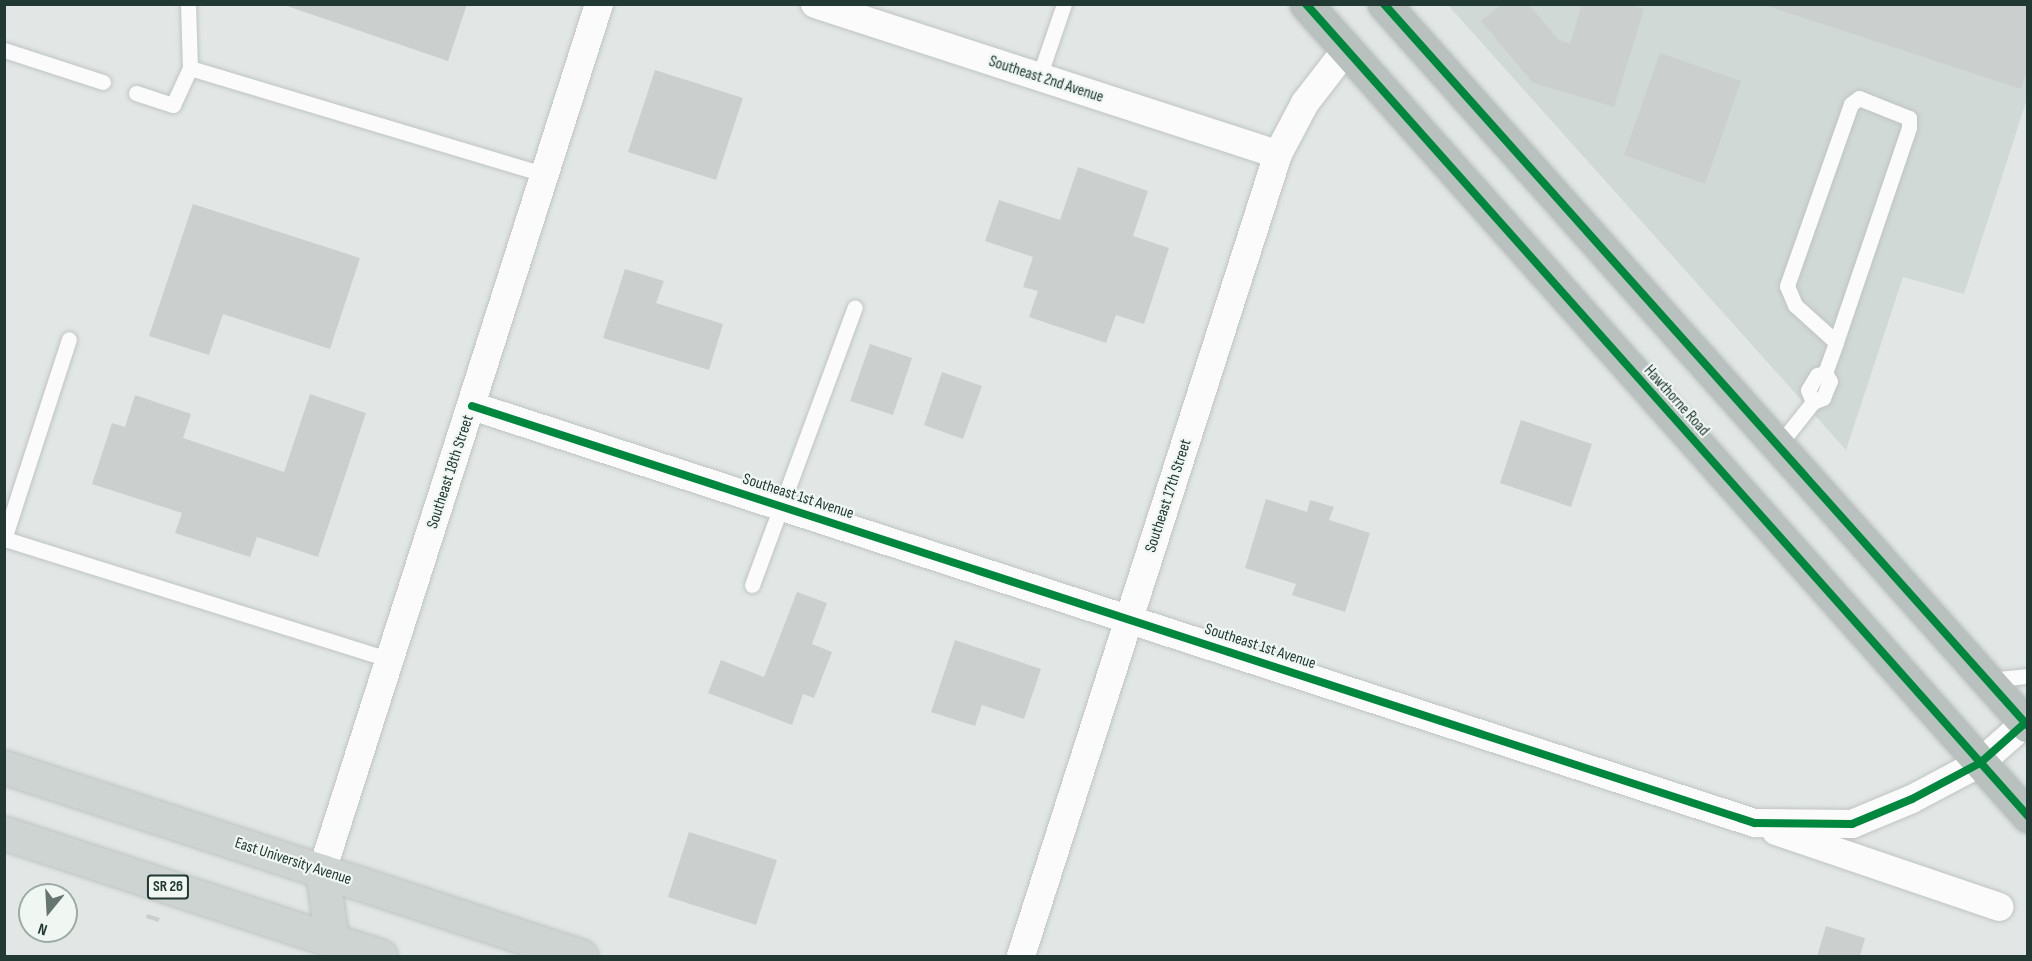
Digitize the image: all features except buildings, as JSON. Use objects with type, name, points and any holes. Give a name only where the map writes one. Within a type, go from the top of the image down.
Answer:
[{"type":"highway","name":"Hawthorne Road","points":[[1306,4],[2028,816]]},
{"type":"highway","points":[[1384,4],[2026,725]]},
{"type":"main road","name":"East University Avenue","points":[[4,767],[581,957]]},
{"type":"main road","name":"SR 26","points":[[4,833],[330,949],[380,957]]},
{"type":"main road","points":[[322,871],[330,949]]},
{"type":"street","name":"Southeast 18th Street","points":[[322,871],[600,4]]},
{"type":"street","name":"Southeast 2nd Avenue","points":[[815,4],[1278,154]]},
{"type":"street","name":"Southeast 17th Street","points":[[1021,957],[1278,154],[1305,103],[1346,50]]},
{"type":"street","name":"Southeast 1st Avenue","points":[[472,406],[1755,823],[1852,824],[1912,799],[1980,763],[2026,725]]},
{"type":"street","points":[[1755,823],[1999,907]]},
{"type":"lane","points":[[136,93],[173,105],[190,68],[188,4]]},
{"type":"lane","points":[[1039,77],[1064,4]]},
{"type":"lane","points":[[4,51],[103,82]]},
{"type":"lane","points":[[190,68],[544,174]]},
{"type":"lane","points":[[1778,446],[1813,402],[1823,398],[1830,381],[1825,373],[1836,342],[1909,128],[1909,118],[1859,98],[1851,104],[1787,286],[1795,305],[1836,342]]},
{"type":"lane","points":[[752,585],[778,505],[855,308]]},
{"type":"lane","points":[[69,339],[4,539],[391,660]]},
{"type":"lane","points":[[1987,680],[2028,676]]},
{"type":"shaded area","points":[[1448,5],[2027,5],[2027,99],[1964,294],[1903,277],[1846,450]]},
{"type":"cycle path","points":[[1306,4],[2028,816]]},
{"type":"cycle path","points":[[1384,4],[2028,726]]},
{"type":"cycle path","points":[[472,406],[1755,823],[1852,824],[1912,799],[1980,763],[2025,723]]}]
